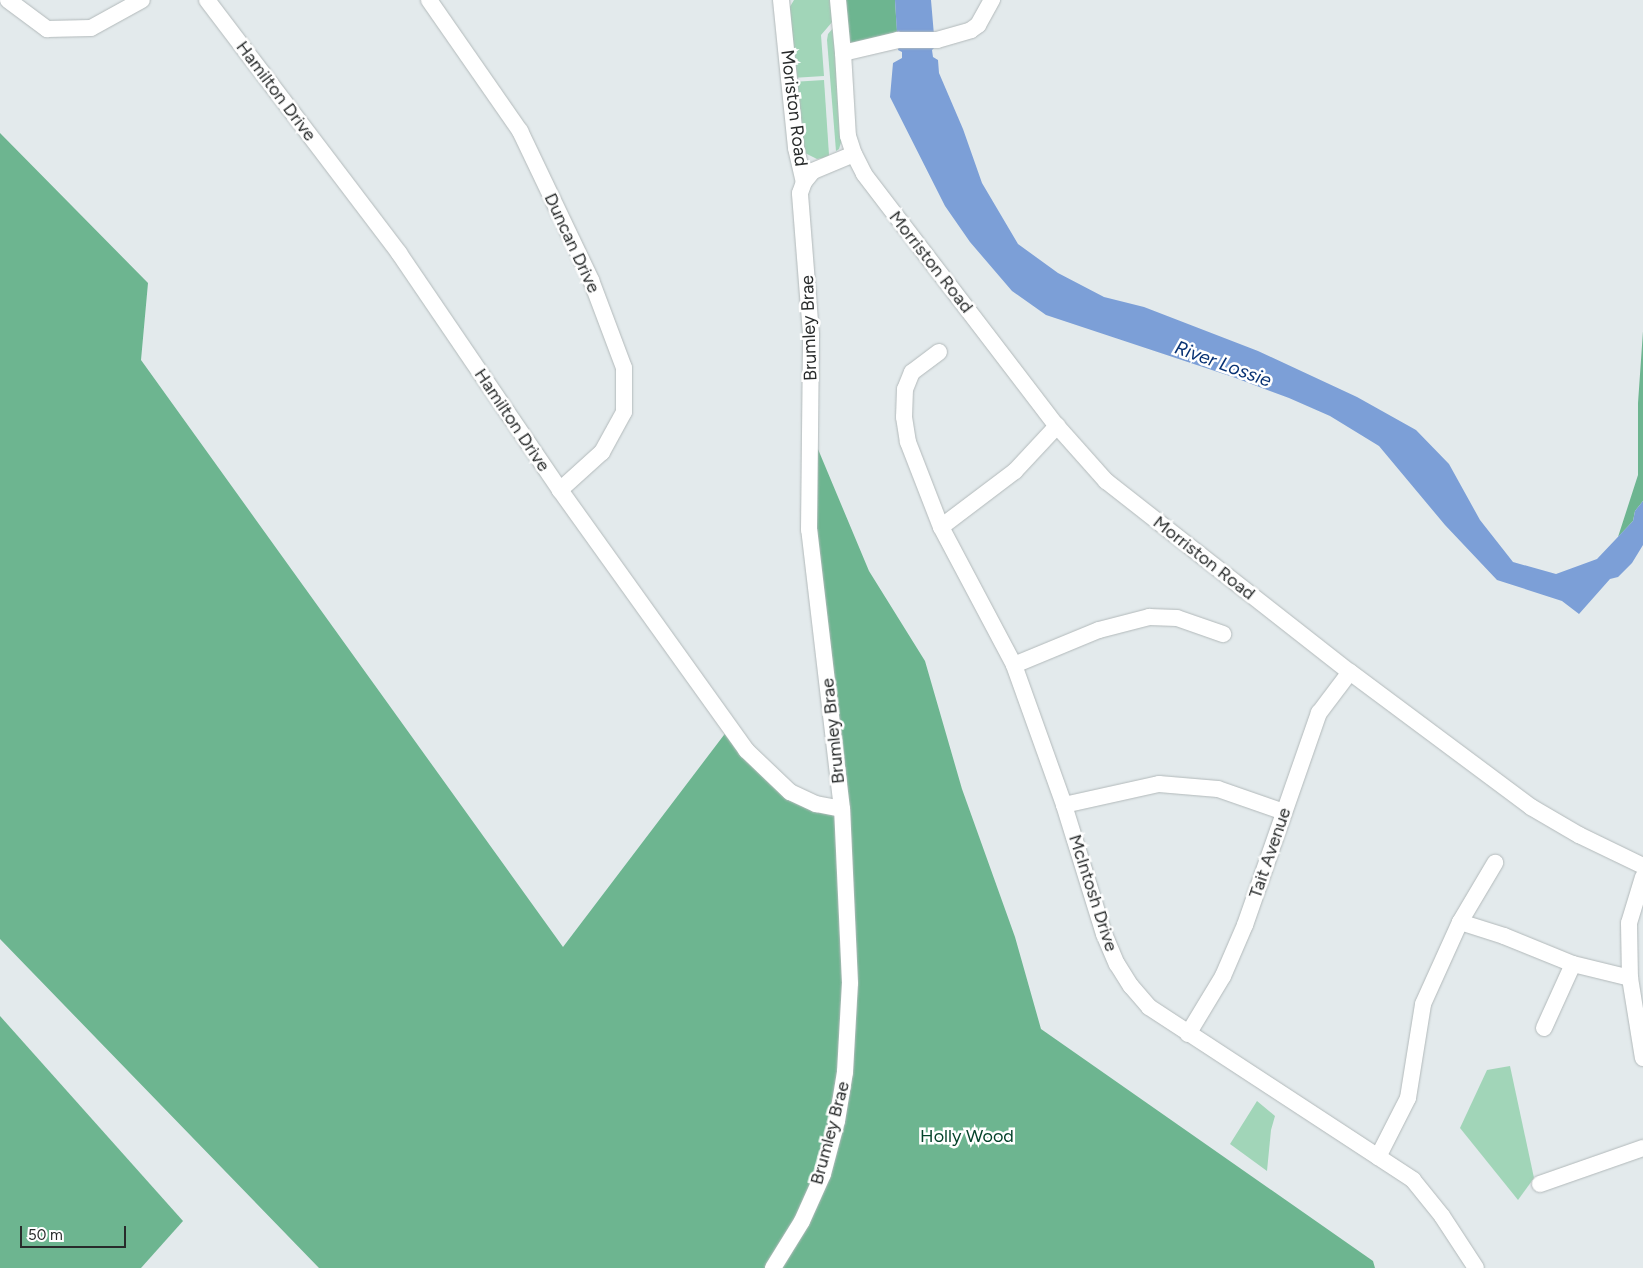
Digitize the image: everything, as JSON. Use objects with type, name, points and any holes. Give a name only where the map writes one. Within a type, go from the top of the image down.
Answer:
[{"type":"street","points":[[8,0],[47,29],[91,28],[142,0]]},
{"type":"street","name":"Hamilton Drive","points":[[207,0],[399,253],[560,490],[746,750],[790,792],[816,804],[842,809]]},
{"type":"street","name":"Duncan Drive","points":[[429,0],[520,130],[591,280],[624,368],[624,412],[602,452],[560,490]]},
{"type":"street","name":"Moriston Road","points":[[781,0],[796,148],[804,182]]},
{"type":"street","points":[[838,0],[844,53],[848,136],[854,154]]},
{"type":"street","points":[[844,53],[898,40],[936,40],[971,30],[978,25],[992,0]]},
{"type":"street","name":"Moriston Road","points":[[804,182],[813,171],[854,154]]},
{"type":"street","name":"Morriston Road","points":[[854,154],[864,174],[889,208],[1057,426],[1106,481],[1350,672],[1531,807],[1579,835],[1643,866]]},
{"type":"street","name":"Brumley Brae","points":[[773,1268],[802,1220],[823,1174],[837,1121],[845,1072],[850,984],[842,809],[809,530],[811,334],[800,193],[804,182]]},
{"type":"street","name":"McIntosh Drive","points":[[938,352],[912,372],[904,389],[904,417],[908,442],[941,527],[1014,665],[1064,805],[1104,934],[1117,964],[1131,986],[1149,1007],[1413,1180],[1442,1216],[1476,1268]]},
{"type":"street","points":[[941,527],[1015,471],[1057,426]]},
{"type":"street","points":[[1014,665],[1099,630],[1149,617],[1177,618],[1223,634]]},
{"type":"street","name":"Tait Avenue","points":[[1188,1034],[1223,976],[1245,926],[1319,713],[1350,672]]},
{"type":"street","points":[[1064,805],[1159,784],[1218,789],[1284,812]]},
{"type":"street","points":[[1378,1157],[1408,1098],[1423,1004],[1460,922],[1495,863]]},
{"type":"street","points":[[1643,877],[1629,923],[1630,978],[1643,1058]]},
{"type":"street","points":[[1460,922],[1504,936],[1573,964],[1630,978]]},
{"type":"street","points":[[1544,1028],[1573,964]]},
{"type":"street","points":[[1540,1184],[1643,1148]]},
{"type":"green space","points":[[794,0],[831,0],[833,21],[821,35],[824,76],[792,78],[788,10]]},
{"type":"green space","points":[[838,0],[895,0],[897,31],[889,40],[843,53]]},
{"type":"green space","points":[[834,27],[842,139],[839,149],[836,151],[827,40],[828,34]]},
{"type":"green space","points":[[824,80],[829,155],[828,157],[817,159],[805,153],[792,82]]},
{"type":"green space","name":"Holly Wood","points":[[0,133],[148,283],[141,360],[563,947],[730,727],[790,792],[841,809],[809,530],[810,430],[869,571],[925,661],[962,789],[1015,937],[1041,1029],[1373,1261],[1375,1268],[319,1268],[0,939]]},
{"type":"green space","points":[[1643,331],[1643,501],[1635,511],[1633,521],[1618,537],[1638,475],[1638,403]]},
{"type":"green space","points":[[0,1016],[183,1221],[141,1268],[0,1268]]},
{"type":"green space","points":[[1510,1066],[1534,1178],[1518,1200],[1460,1128],[1487,1070]]},
{"type":"green space","points":[[1257,1101],[1275,1116],[1271,1130],[1267,1171],[1230,1144]]},
{"type":"water","name":"River Lossie","points":[[895,0],[931,0],[935,47],[932,50],[933,57],[938,60],[939,73],[963,129],[982,183],[1018,244],[1058,273],[1104,297],[1144,307],[1258,351],[1357,397],[1416,430],[1449,464],[1480,520],[1513,562],[1556,574],[1597,559],[1633,521],[1635,511],[1643,501],[1643,545],[1632,563],[1618,577],[1610,579],[1579,614],[1562,601],[1497,580],[1445,525],[1379,446],[1330,416],[1233,377],[1046,315],[1012,291],[970,242],[945,206],[890,97],[893,63],[902,58],[902,52],[898,50]]}]
